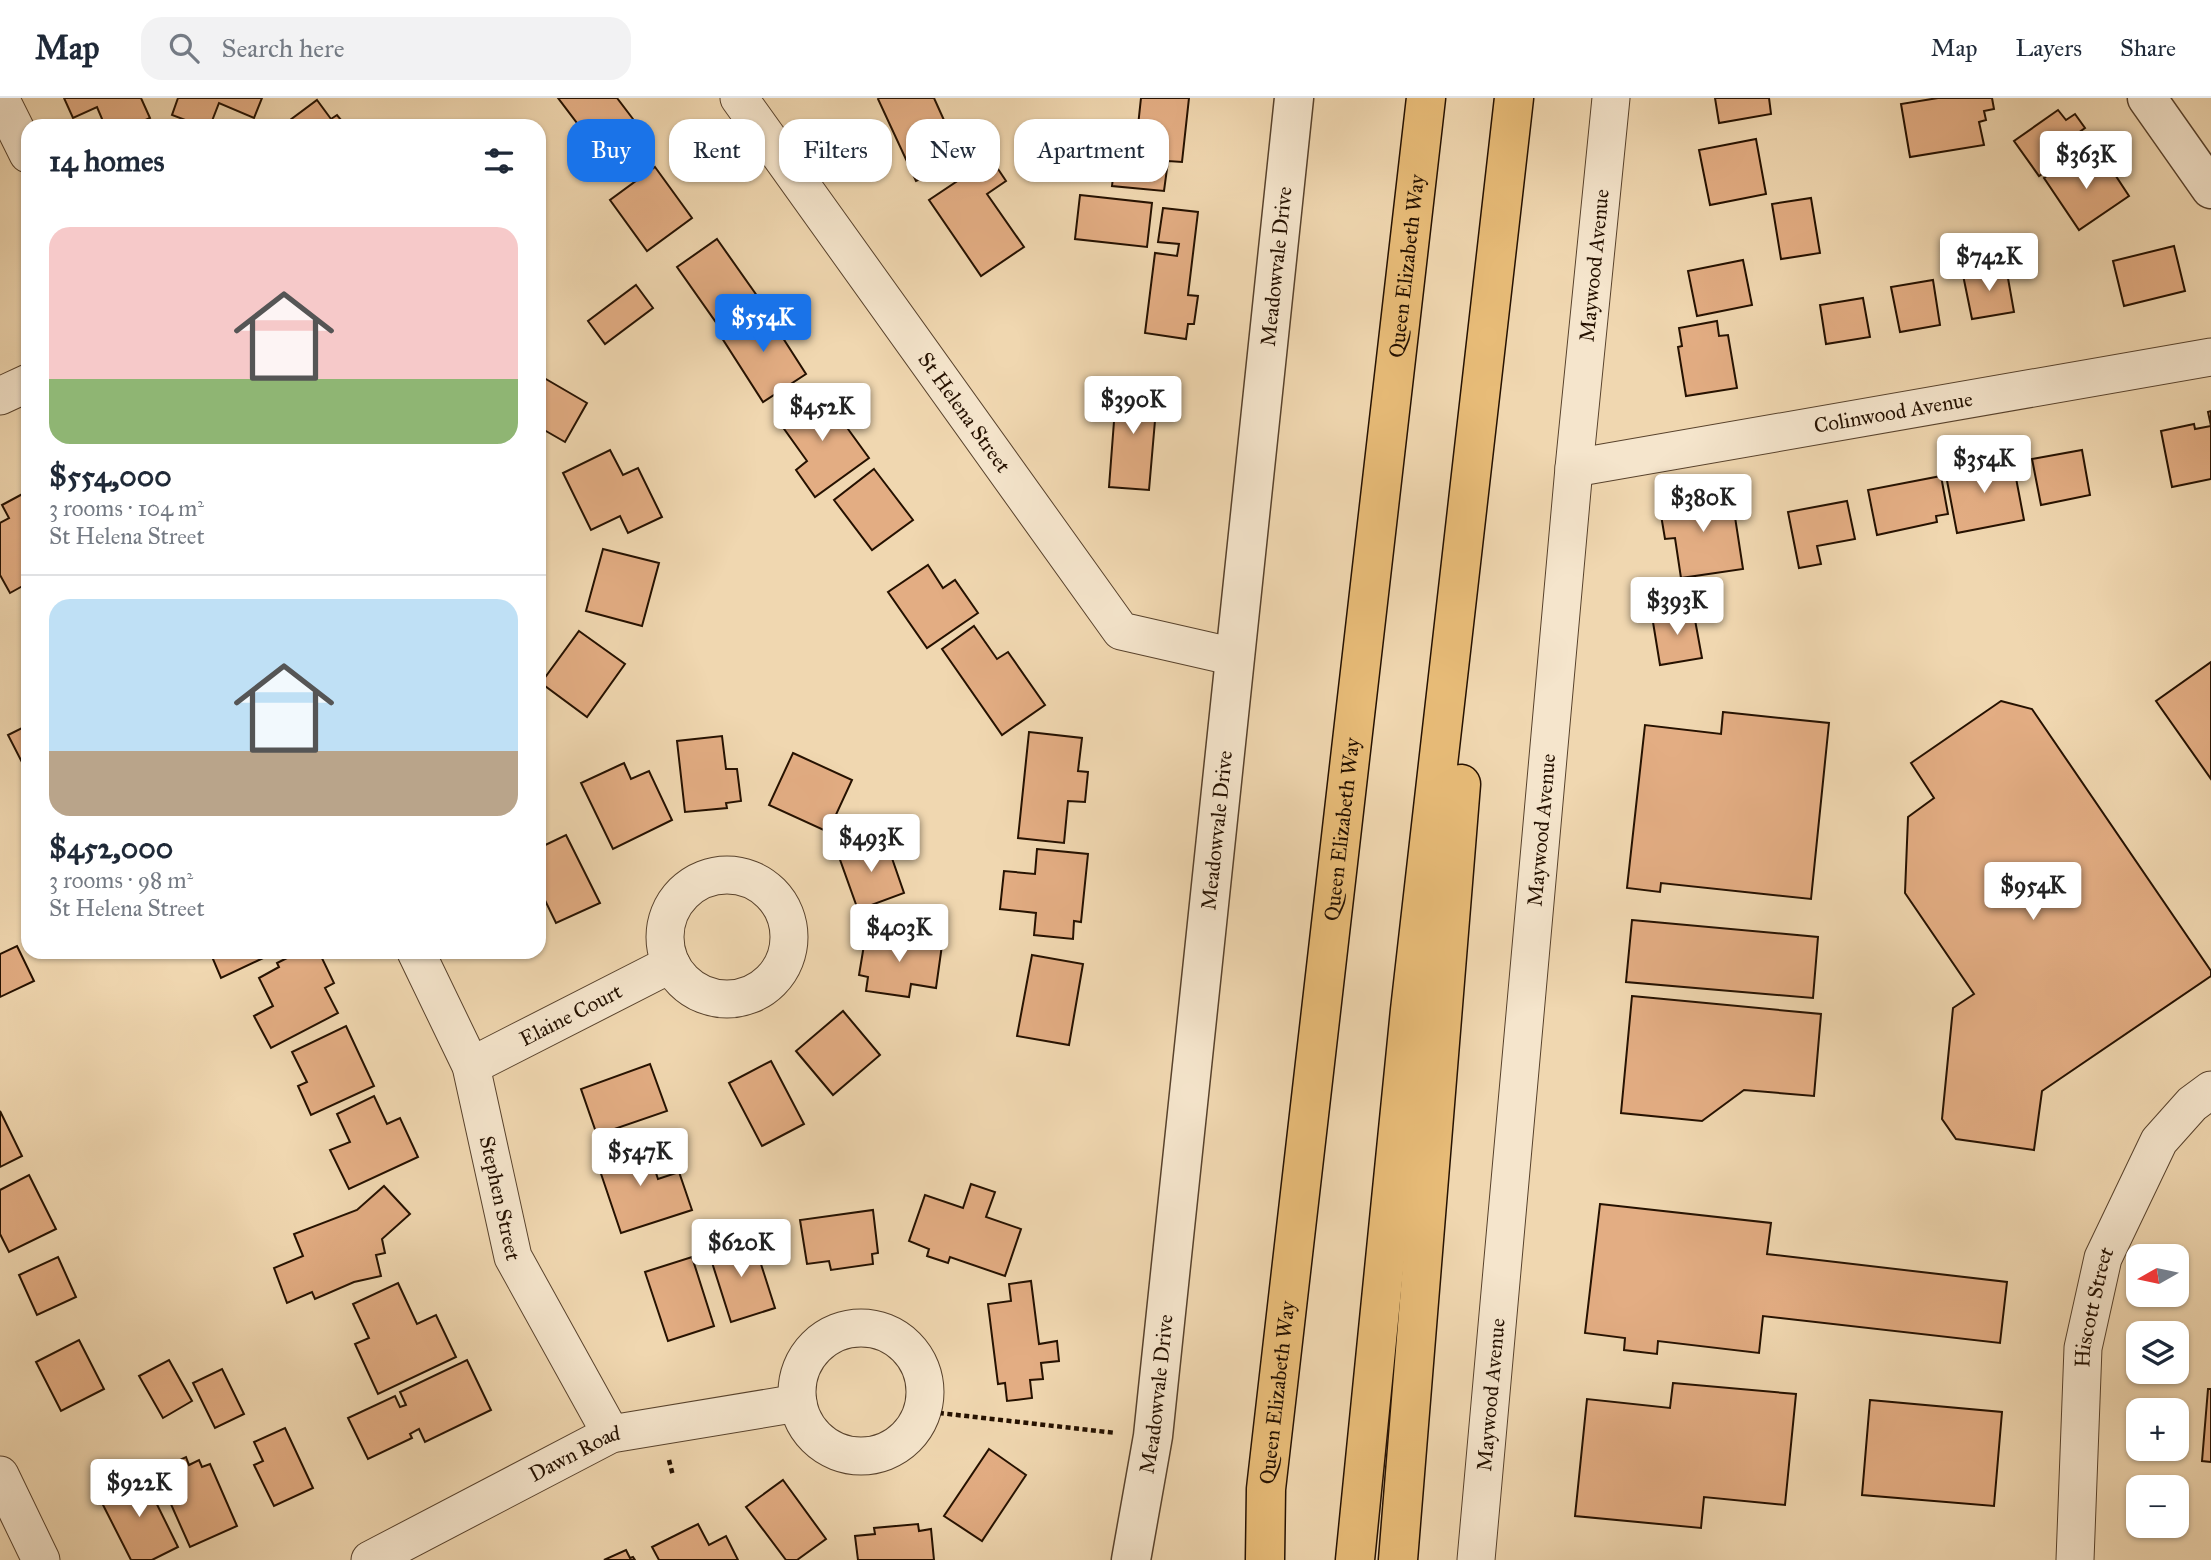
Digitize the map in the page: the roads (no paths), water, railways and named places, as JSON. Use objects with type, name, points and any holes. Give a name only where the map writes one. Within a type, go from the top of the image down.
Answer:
[{"type":"highway","name":"Queen Elizabeth Way","points":[[1265,1560],[1266,1489],[1426,98]]},
{"type":"highway","points":[[1355,1560],[1410,1010],[1515,98]]},
{"type":"highway","points":[[1398,1560],[1515,98]]},
{"type":"highway","points":[[1254,1560],[1266,1489]]},
{"type":"street","points":[[0,98],[21,140]]},
{"type":"street","name":"St Helena Street","points":[[739,98],[1121,631],[1236,657]]},
{"type":"street","name":"Meadowvale Drive","points":[[1131,1560],[1153,1436],[1294,98]]},
{"type":"street","name":"Maywood Avenue","points":[[1476,1560],[1574,468],[1611,98]]},
{"type":"street","points":[[2147,98],[2211,189]]},
{"type":"street","name":"Colinwood Avenue","points":[[1574,468],[2211,357]]},
{"type":"street","points":[[0,396],[21,386]]},
{"type":"street","name":"Stephen Street","points":[[419,959],[471,1066],[513,1257],[611,1434]]},
{"type":"street","name":"Elaine Court","points":[[471,1066],[671,964]]},
{"type":"street","name":"Hiscott Street","points":[[2075,1560],[2083,1348],[2104,1258],[2158,1141],[2192,1104],[2211,1090]]},
{"type":"street","points":[[854,1328],[875,1330],[894,1338],[910,1352],[921,1370],[925,1390],[922,1411],[912,1430],[897,1445],[878,1455],[857,1457],[836,1452],[818,1441],[804,1424],[797,1403],[797,1382],[804,1363],[816,1346],[834,1334],[854,1328]]},
{"type":"street","name":"Dawn Road","points":[[370,1560],[611,1434],[797,1403]]},
{"type":"street","points":[[0,1475],[41,1560]]}]
